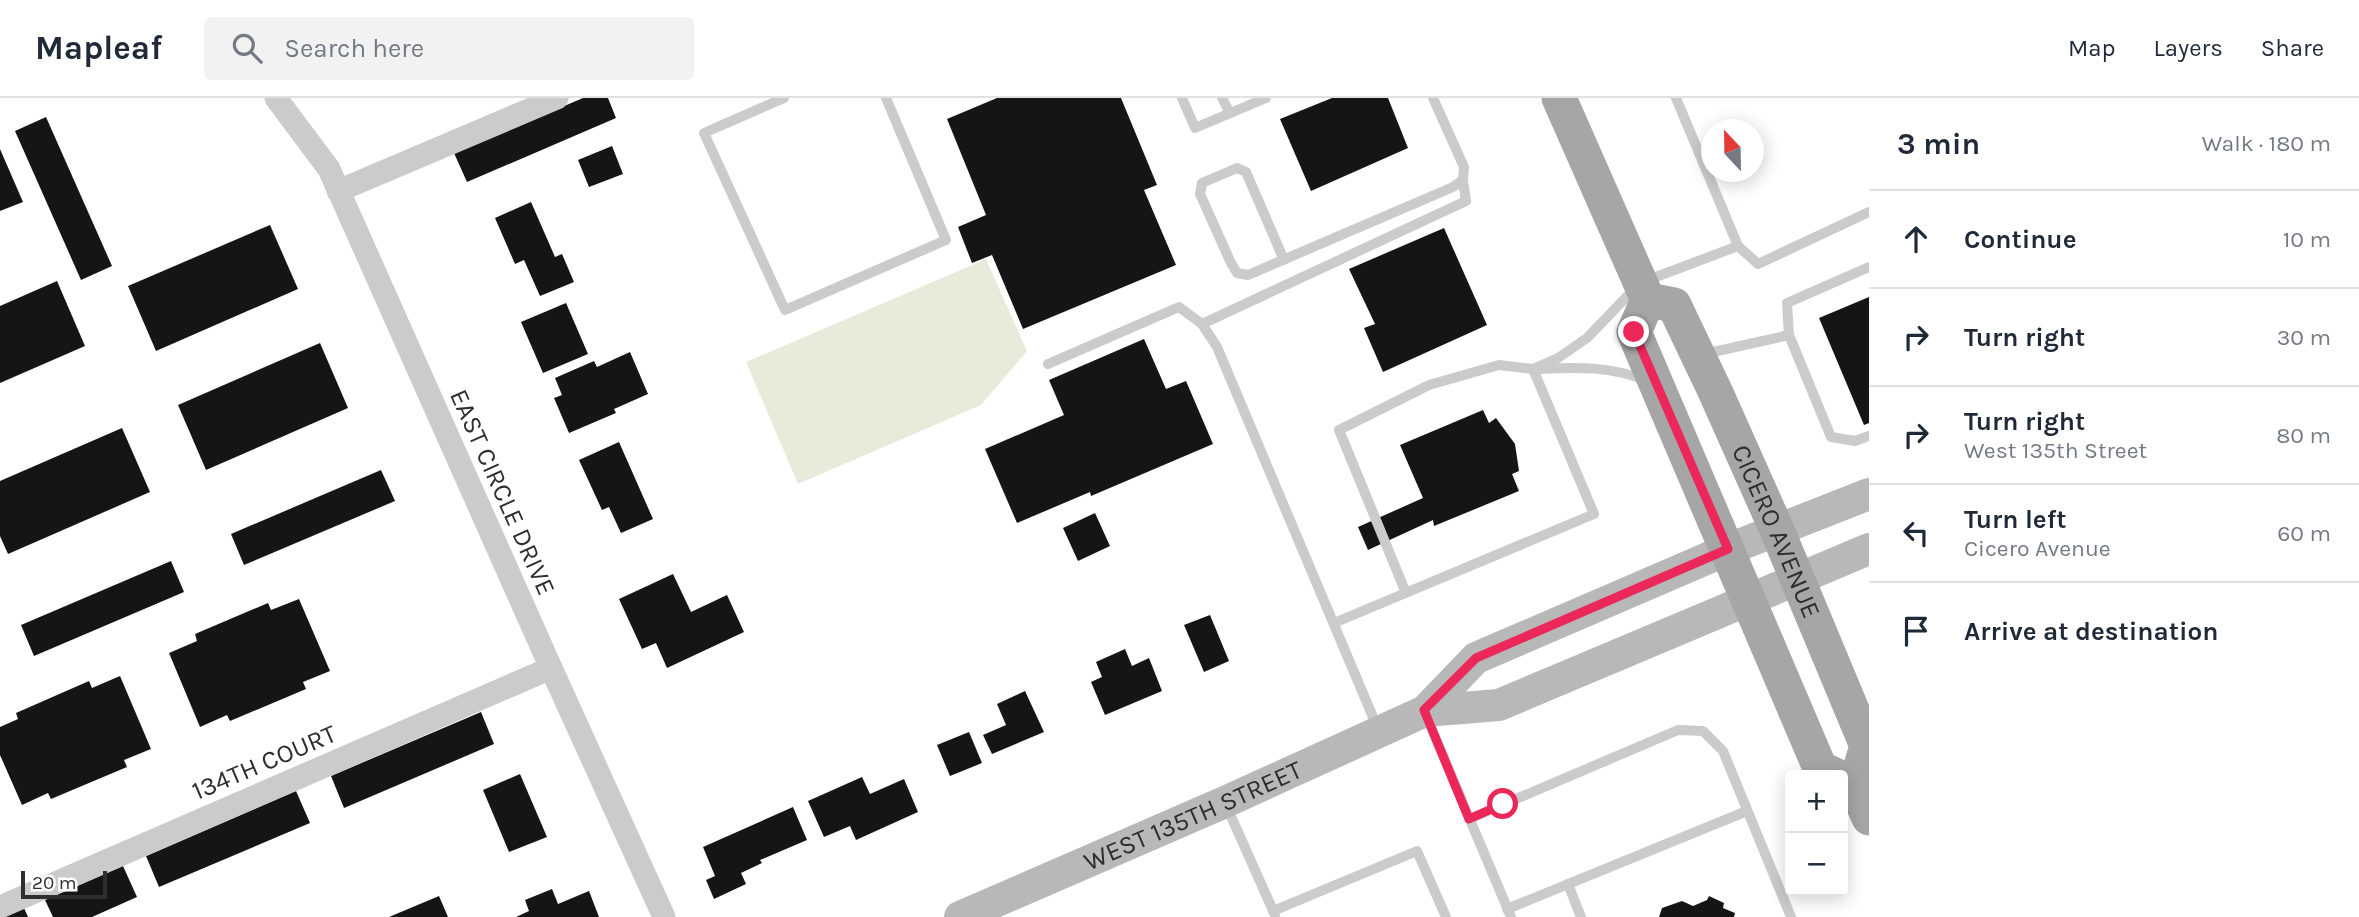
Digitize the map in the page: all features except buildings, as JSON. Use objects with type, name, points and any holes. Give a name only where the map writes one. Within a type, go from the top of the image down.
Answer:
[{"type":"main road","points":[[1563,101],[1644,291]]},
{"type":"main road","name":"CICERO AVENUE","points":[[1644,291],[1674,305],[1698,355],[1777,530],[1867,746],[1856,797],[1820,768],[1634,332],[1644,291]]},
{"type":"street","name":"EAST CIRCLE DRIVE","points":[[276,98],[328,169],[664,917]]},
{"type":"street","points":[[338,191],[557,98]]},
{"type":"street","name":"WEST 135TH STREET","points":[[960,917],[1225,802],[1424,710],[1476,658],[1728,549],[1869,494]]},
{"type":"street","name":"WEST 135TH STREET","points":[[1424,710],[1499,705],[1869,549]]},
{"type":"street","name":"134TH COURT","points":[[0,907],[551,668]]},
{"type":"lane","points":[[784,98],[704,133],[785,310],[946,240],[887,98]]},
{"type":"lane","points":[[1182,98],[1195,128],[1266,98]]},
{"type":"lane","points":[[1222,98],[1230,113]]},
{"type":"lane","points":[[1202,324],[1466,201],[1464,167],[1433,98]]},
{"type":"lane","points":[[1676,98],[1738,246],[1758,264],[1869,212]]},
{"type":"lane","points":[[1284,260],[1246,172],[1237,168],[1202,183],[1200,194],[1237,273],[1248,275],[1284,260],[1452,187],[1463,180]]},
{"type":"lane","points":[[1532,369],[1558,358],[1587,338],[1644,291],[1738,246]]},
{"type":"lane","points":[[1869,267],[1787,303],[1788,335],[1831,437],[1856,441],[1869,436]]},
{"type":"lane","points":[[1048,364],[1179,307],[1202,324],[1217,347],[1379,731]]},
{"type":"lane","points":[[1698,355],[1788,335]]},
{"type":"lane","points":[[1406,593],[1339,430],[1429,385],[1499,365],[1532,369],[1588,366],[1634,375],[1657,385]]},
{"type":"lane","points":[[1334,623],[1594,514],[1532,369]]},
{"type":"lane","points":[[1424,710],[1509,913],[1568,884],[1747,811]]},
{"type":"lane","points":[[1469,819],[1678,730],[1703,731],[1723,751],[1791,917]]},
{"type":"lane","points":[[1225,802],[1274,914],[1416,851],[1446,917]]},
{"type":"lane","points":[[1568,884],[1581,917]]},
{"type":"green space","points":[[986,259],[1027,351],[981,405],[798,484],[746,362]]},
{"type":"route","points":[[1503,804],[1469,819],[1424,710],[1476,658],[1728,549],[1634,332]]}]
